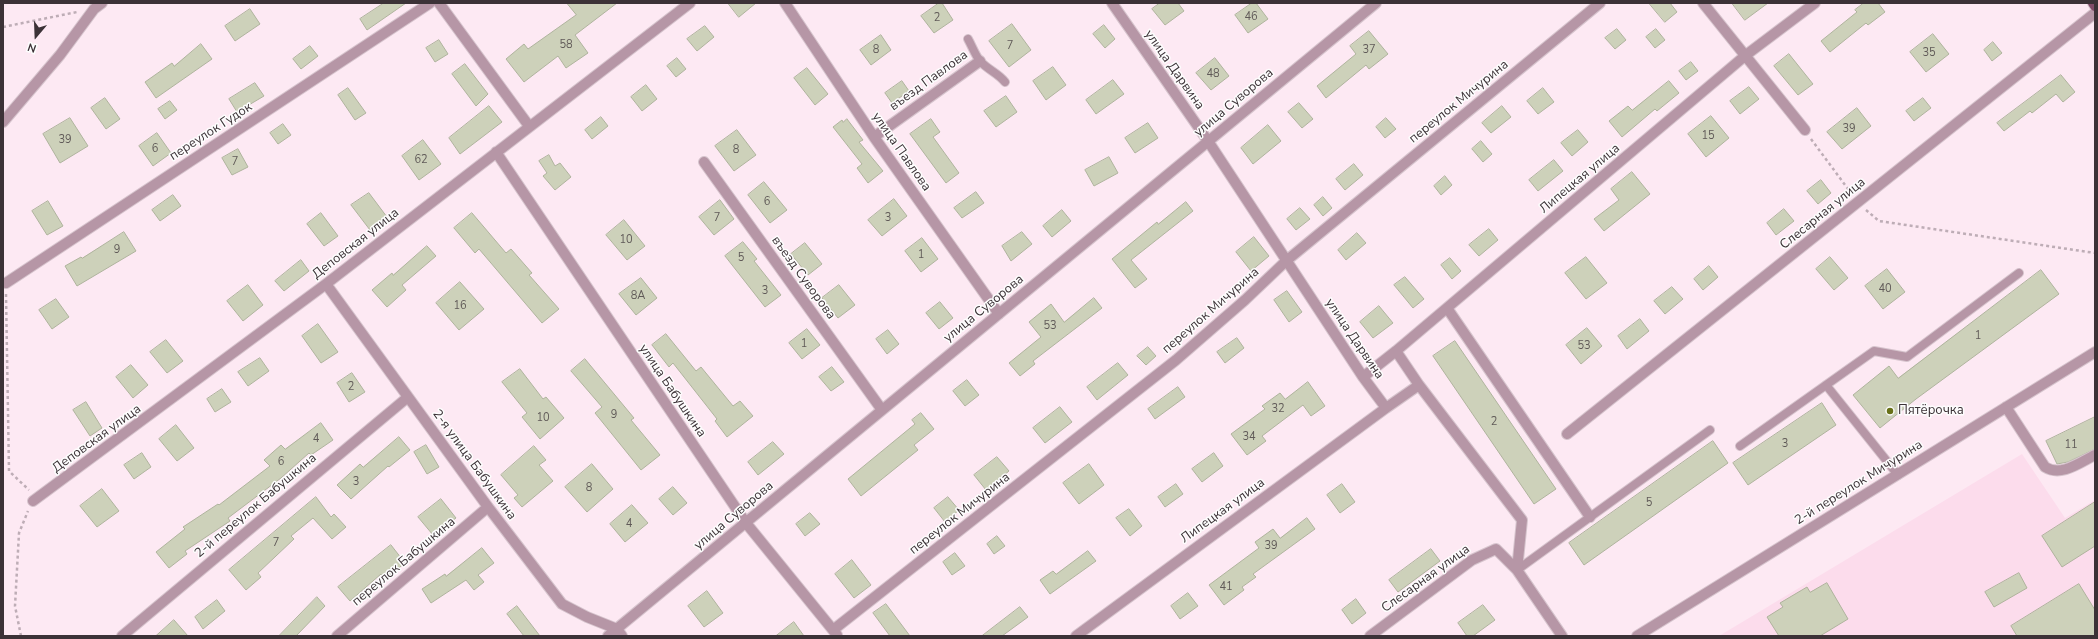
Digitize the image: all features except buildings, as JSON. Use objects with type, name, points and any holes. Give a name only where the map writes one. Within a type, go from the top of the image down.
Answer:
[{"type":"street","name":"переулок Гудок","points":[[6,283],[430,3]]},
{"type":"street","points":[[439,3],[529,126]]},
{"type":"street","name":"Деповская улица","points":[[33,501],[326,284],[690,3]]},
{"type":"street","name":"улица Павлова","points":[[785,3],[874,137],[999,314]]},
{"type":"street","name":"улица Дарвина","points":[[1112,3],[1208,141],[1363,377],[1386,408]]},
{"type":"street","name":"улица Суворова","points":[[608,636],[619,632],[746,523],[1376,3]]},
{"type":"street","name":"переулок Мичурина","points":[[835,633],[1176,360],[1245,300],[1286,261],[1600,3]]},
{"type":"street","points":[[1703,3],[1805,130]]},
{"type":"street","name":"Липецкая улица","points":[[1363,377],[1396,351],[1746,55],[1815,3]]},
{"type":"street","points":[[3,122],[60,55],[98,6]]},
{"type":"street","name":"Слесарная улица","points":[[1567,434],[2095,14]]},
{"type":"street","name":"въезд Павлова","points":[[874,137],[980,61]]},
{"type":"street","name":"улица Бабушкина","points":[[496,152],[746,523],[835,633]]},
{"type":"street","name":"въезд Суворова","points":[[704,162],[882,410]]},
{"type":"street","name":"2-я улица Бабушкина","points":[[326,284],[488,507],[562,604],[619,632]]},
{"type":"street","points":[[1447,308],[1590,517]]},
{"type":"street","points":[[1396,351],[1419,385],[1522,520],[1517,570],[1562,636]]},
{"type":"street","name":"2-й переулок Мичурина","points":[[1637,636],[2095,352]]},
{"type":"street","points":[[1386,408],[1419,385]]},
{"type":"street","name":"2-й переулок Бабушкина","points":[[122,636],[408,396]]},
{"type":"street","points":[[2006,407],[2045,467],[2053,472],[2060,472],[2095,456]]},
{"type":"street","name":"Липецкая улица","points":[[1076,636],[1386,408]]},
{"type":"street","name":"переулок Бабушкина","points":[[337,636],[488,507]]},
{"type":"street","name":"Слесарная улица","points":[[1370,636],[1472,560],[1496,549],[1517,570]]},
{"type":"lane","points":[[968,39],[980,61],[998,73],[1005,82]]},
{"type":"lane","points":[[1740,446],[1874,351],[1907,357],[2019,274]]},
{"type":"lane","points":[[1826,385],[1898,475]]},
{"type":"lane","points":[[1517,570],[1710,430]]},
{"type":"path","points":[[3,27],[98,6]]},
{"type":"path","points":[[1805,130],[1858,202],[1879,221],[2095,253]]},
{"type":"path","points":[[6,283],[9,471],[28,489],[33,501],[19,533],[15,606],[21,636]]},
{"type":"shaded area","points":[[2022,454],[2065,518],[2095,500],[2095,636],[1719,636]]},
{"type":"place","name":"Пятёрочка","points":[[1890,411]]}]
